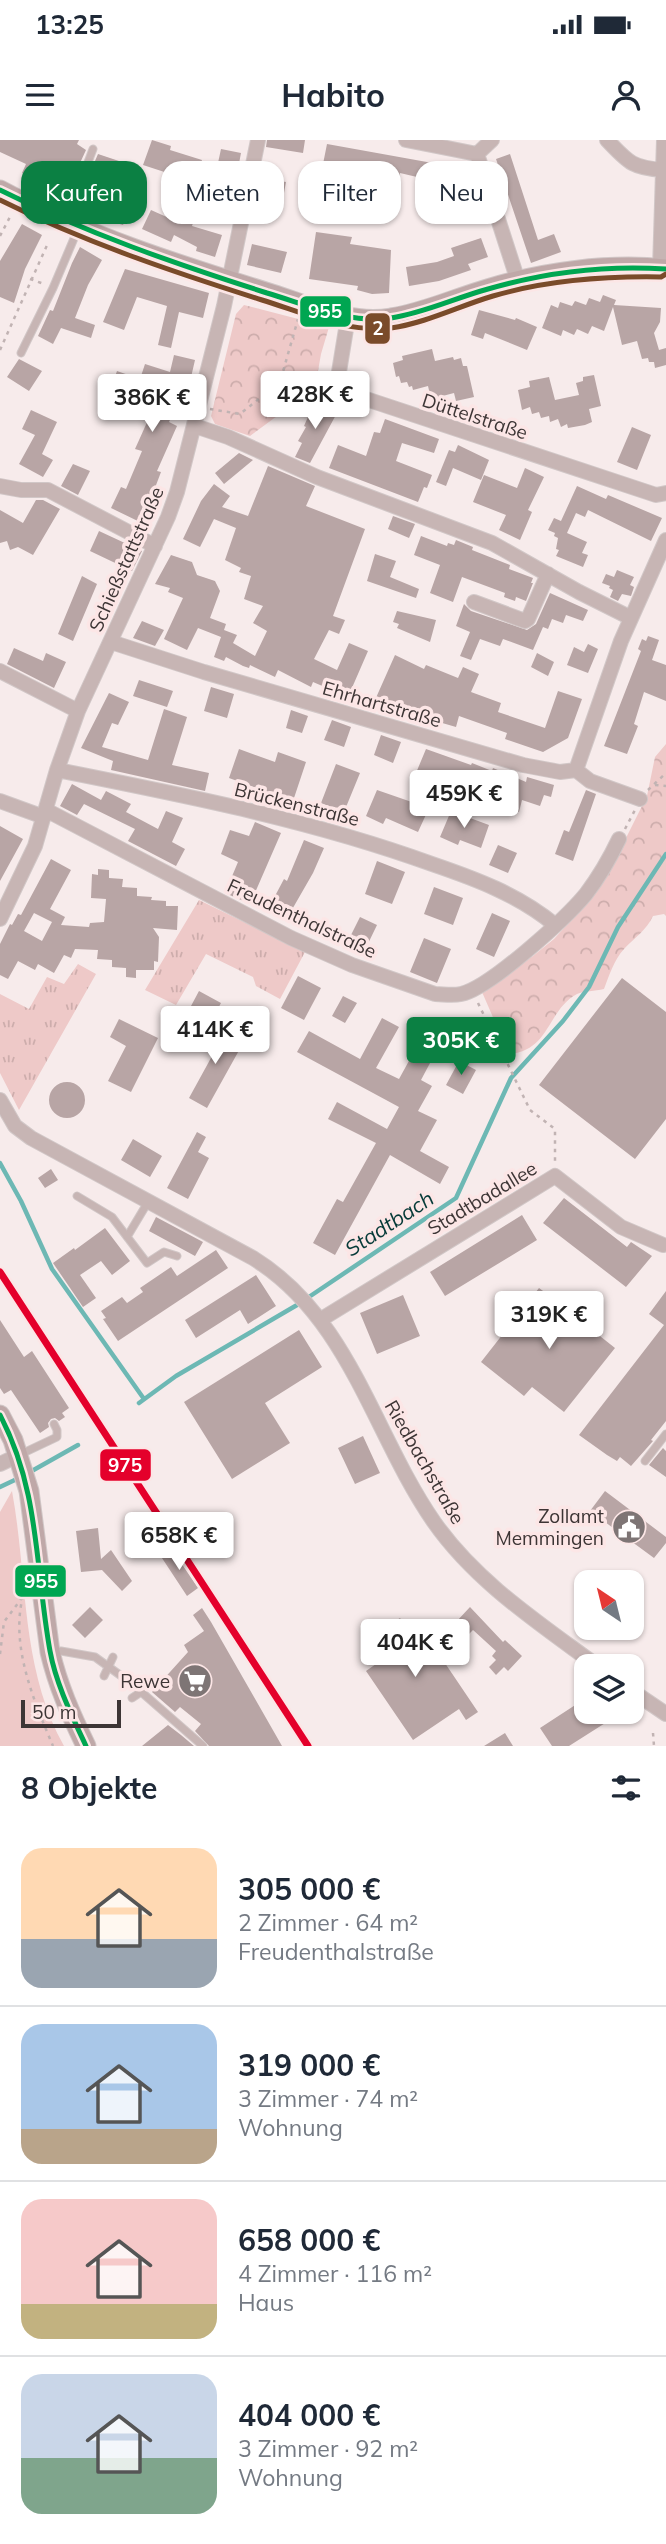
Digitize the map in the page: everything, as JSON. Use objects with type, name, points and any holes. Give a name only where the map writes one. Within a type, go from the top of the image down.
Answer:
[{"type":"street","name":"Schießstattstraße","points":[[0,919],[35,846],[57,770],[78,711],[155,546],[177,492],[230,281],[258,140]]},
{"type":"street","points":[[407,140],[477,154]]},
{"type":"street","points":[[477,154],[492,140]]},
{"type":"street","points":[[607,140],[631,163],[663,180]]},
{"type":"street","points":[[5,197],[72,226],[230,281],[348,317],[390,319],[518,281],[586,270],[663,269],[664,140]]},
{"type":"street","points":[[477,154],[518,281]]},
{"type":"street","name":"Düttelstraße","points":[[348,317],[338,378],[351,394],[656,495],[666,493]]},
{"type":"street","points":[[195,426],[228,437],[329,482],[492,543],[631,618]]},
{"type":"street","points":[[0,486],[21,490],[48,490],[155,546]]},
{"type":"street","points":[[576,771],[631,618],[666,540]]},
{"type":"street","points":[[474,602],[526,621],[548,574]]},
{"type":"street","name":"Ehrhartstraße","points":[[111,642],[215,676],[501,759],[561,772],[576,771],[590,781],[640,799]]},
{"type":"street","points":[[0,671],[78,711]]},
{"type":"street","name":"Brückenstraße","points":[[57,770],[146,786],[401,852],[505,893],[555,925]]},
{"type":"street","name":"Freudenthalstraße","points":[[0,801],[45,813],[332,957],[435,993],[452,995],[473,990]]},
{"type":"street","points":[[473,990],[507,966],[555,925],[586,893],[610,858],[619,839]]},
{"type":"street","name":"Riedbachstraße","points":[[0,1100],[15,1126],[31,1138],[263,1265],[298,1294],[320,1320],[351,1367],[417,1494],[450,1543],[491,1585],[581,1654]]},
{"type":"street","name":"Stadtbadallee","points":[[320,1320],[555,1176],[621,1227],[663,1245]]},
{"type":"street","points":[[0,1415],[23,1469],[50,1652],[60,1691],[86,1746]]},
{"type":"street","points":[[0,1464],[23,1469]]},
{"type":"street","points":[[644,1699],[661,1710]]},
{"type":"lane","points":[[21,353],[53,288],[93,149]]},
{"type":"lane","points":[[78,1196],[112,1217],[147,1263],[164,1252],[177,1256]]},
{"type":"lane","points":[[127,1237],[149,1202]]},
{"type":"lane","points":[[23,1469],[57,1437],[54,1424]]},
{"type":"lane","points":[[645,1461],[666,1434]]},
{"type":"lane","points":[[50,1652],[61,1651],[95,1657],[133,1681],[141,1692],[203,1746]]},
{"type":"lane","points":[[104,1676],[113,1657]]},
{"type":"lane","points":[[132,1698],[141,1692]]},
{"type":"path","points":[[0,236],[5,197]]},
{"type":"path","points":[[0,350],[48,243]]},
{"type":"path","points":[[30,279],[53,288]]},
{"type":"path","points":[[200,408],[240,414],[280,382],[302,303]]},
{"type":"path","points":[[654,785],[666,786]]},
{"type":"path","points":[[473,990],[530,1110],[555,1129],[555,1176]]},
{"type":"path","points":[[0,1654],[4,1622],[29,1588]]},
{"type":"path","points":[[23,1596],[20,1607],[25,1665],[39,1714],[53,1746]]},
{"type":"path","points":[[653,1733],[654,1746]]},
{"type":"green space","points":[[244,305],[329,327],[315,388],[250,436],[215,424],[211,416],[236,314]]},
{"type":"green space","points":[[666,744],[666,916],[653,916],[644,930],[624,949],[604,989],[577,994],[559,1010],[533,1046],[509,1054],[482,992],[554,939],[593,893],[616,858],[647,796],[655,757]]},
{"type":"green space","points":[[199,900],[305,952],[280,999],[256,986],[253,977],[206,954],[176,1005],[145,990]]},
{"type":"green space","points":[[78,964],[96,974],[19,1110],[0,1073],[0,994],[29,1009],[47,977],[64,984]]},
{"type":"green space","points":[[12,1491],[32,1654],[50,1716],[64,1746],[0,1746],[0,1512]]},
{"type":"building","points":[[0,140],[79,140],[77,144],[86,150],[81,161],[21,162],[0,152]]},
{"type":"building","points":[[152,140],[171,146],[170,150],[202,160],[161,161],[161,171],[147,166],[147,161],[144,161]]},
{"type":"building","points":[[267,140],[305,140],[303,153],[266,147]]},
{"type":"building","points":[[327,144],[421,161],[415,161],[415,177],[401,173],[401,161],[324,161]]},
{"type":"building","points":[[221,149],[241,153],[239,161],[218,161]]},
{"type":"building","points":[[98,154],[119,161],[95,161]]},
{"type":"building","points":[[510,154],[538,240],[554,234],[561,252],[531,263],[508,195],[508,161],[496,159]]},
{"type":"building","points":[[151,210],[161,214],[161,224],[193,224],[192,226],[222,235],[215,257],[196,251],[197,247],[174,235],[171,242],[142,229],[147,224]]},
{"type":"building","points":[[22,224],[42,235],[25,269],[14,303],[0,297],[0,261]]},
{"type":"building","points":[[316,232],[352,237],[350,244],[391,250],[389,293],[372,294],[357,290],[358,286],[309,279]]},
{"type":"building","points":[[481,238],[488,257],[468,264],[471,270],[439,281],[409,286],[406,267],[454,256],[451,248]]},
{"type":"building","points":[[252,244],[287,252],[281,273],[247,265]]},
{"type":"building","points":[[80,247],[102,260],[88,285],[75,318],[95,325],[91,338],[61,328],[53,344],[38,336],[50,310],[53,311]]},
{"type":"building","points":[[125,269],[209,293],[203,318],[179,312],[171,348],[158,345],[167,306],[137,297],[124,330],[103,322]]},
{"type":"building","points":[[603,295],[616,300],[614,305],[661,308],[660,322],[654,333],[659,350],[666,348],[666,365],[655,368],[654,362],[649,362],[648,358],[642,359],[637,341],[622,345],[613,307],[604,331],[592,326],[588,334],[577,329],[574,335],[563,330],[561,336],[542,328],[551,305],[558,308],[560,302],[572,306],[575,301],[586,305],[589,298],[600,302]]},
{"type":"building","points":[[479,310],[515,320],[516,318],[537,327],[527,350],[485,333],[483,339],[471,335]]},
{"type":"building","points":[[432,349],[435,361],[461,358],[463,366],[467,366],[474,397],[456,401],[454,393],[431,399],[428,386],[413,390],[407,382],[401,383],[399,376],[396,377],[393,363],[403,360],[402,356]]},
{"type":"building","points":[[174,355],[195,360],[189,386],[185,385],[169,422],[177,426],[157,471],[161,472],[150,501],[156,504],[146,525],[111,508],[121,487],[126,489],[142,451],[135,449],[162,389],[139,382],[135,396],[111,388],[117,371],[140,379],[145,364],[170,372]]},
{"type":"building","points":[[19,359],[42,371],[29,391],[7,377]]},
{"type":"building","points":[[594,375],[601,406],[589,409],[592,422],[568,428],[567,424],[561,427],[558,419],[550,422],[549,416],[541,418],[539,412],[532,414],[530,407],[522,410],[518,390],[530,387],[529,381],[549,377],[555,400],[579,395],[576,383],[583,381],[583,377]]},
{"type":"building","points":[[315,401],[338,411],[310,463],[295,457],[302,443],[298,441]]},
{"type":"building","points":[[31,410],[57,422],[42,454],[53,460],[43,477],[19,464],[35,435],[22,429]]},
{"type":"building","points":[[385,419],[439,439],[434,453],[402,443],[396,461],[432,475],[418,502],[329,468],[338,445],[366,456],[374,432],[380,433]]},
{"type":"building","points":[[632,427],[651,435],[637,470],[617,462]]},
{"type":"building","points":[[458,445],[489,460],[481,480],[453,468],[446,486],[436,482],[449,450],[455,452]]},
{"type":"building","points":[[239,453],[253,460],[224,484],[215,473]]},
{"type":"building","points":[[73,464],[90,471],[78,495],[61,486]]},
{"type":"building","points":[[268,466],[315,486],[306,506],[365,529],[333,616],[345,620],[339,634],[329,630],[314,659],[337,670],[349,643],[368,651],[348,697],[313,682],[311,687],[278,670],[275,677],[226,657],[224,661],[214,657],[221,637],[198,628],[187,650],[164,639],[183,598],[168,592],[170,588],[155,584],[171,555],[192,562],[197,575],[215,581],[220,591],[210,618],[226,624],[224,630],[237,635],[233,643],[255,656],[267,631],[253,623],[263,606],[244,599],[251,576],[239,572],[241,568],[225,560],[236,528],[214,519],[200,547],[183,539],[201,501],[214,484],[230,496],[222,507],[248,516]]},
{"type":"building","points":[[525,468],[544,477],[528,510],[532,512],[520,540],[499,530],[506,515],[473,502],[484,475],[517,488]]},
{"type":"building","points":[[577,486],[606,499],[608,495],[662,518],[651,541],[588,510],[585,517],[576,513],[567,533],[587,542],[582,553],[588,555],[583,567],[556,556],[559,550],[556,549],[558,538],[548,530],[554,518],[561,521]]},
{"type":"building","points":[[36,500],[43,500],[60,509],[33,555],[18,547],[10,550],[7,541],[0,543],[0,510],[23,523]]},
{"type":"building","points":[[393,516],[415,524],[409,538],[388,529]]},
{"type":"building","points":[[99,531],[142,551],[132,571],[90,551]]},
{"type":"building","points":[[421,536],[447,546],[448,543],[454,545],[456,540],[473,547],[472,550],[510,565],[509,569],[533,578],[526,601],[516,597],[515,601],[504,597],[505,593],[462,577],[453,602],[430,593],[440,565],[414,555]]},
{"type":"building","points":[[375,554],[396,561],[390,577],[419,589],[416,598],[367,581]]},
{"type":"building","points":[[617,570],[634,577],[630,585],[634,587],[631,596],[622,594],[618,601],[610,597],[613,590],[610,586],[602,583],[606,574],[614,577]]},
{"type":"building","points":[[82,576],[97,584],[73,641],[58,634]]},
{"type":"building","points":[[550,593],[588,610],[583,621],[566,615],[563,623],[552,619],[548,629],[543,627],[533,650],[503,639],[500,646],[480,639],[471,660],[460,656],[470,632],[456,626],[464,604],[471,611],[527,630],[536,624]]},
{"type":"building","points":[[397,611],[436,620],[430,642],[397,628],[399,624],[393,622]]},
{"type":"building","points":[[142,621],[164,630],[155,646],[133,638]]},
{"type":"building","points":[[648,636],[659,640],[652,660],[666,665],[666,701],[644,692],[634,724],[638,726],[627,754],[604,746],[641,651],[638,649],[642,639],[646,641]]},
{"type":"building","points":[[588,644],[598,649],[588,673],[567,665],[574,647],[584,652]]},
{"type":"building","points":[[14,648],[43,661],[46,653],[66,662],[54,688],[7,664]]},
{"type":"building","points":[[537,653],[554,662],[548,676],[531,667]]},
{"type":"building","points":[[395,655],[424,669],[426,665],[458,678],[463,667],[479,674],[471,692],[501,703],[498,712],[545,728],[558,691],[582,699],[568,738],[543,752],[505,739],[507,733],[459,716],[456,727],[394,709],[375,700]]},
{"type":"building","points":[[139,680],[173,691],[167,707],[133,696]]},
{"type":"building","points":[[211,687],[234,694],[227,718],[204,711]]},
{"type":"building","points":[[109,693],[129,702],[118,725],[112,723],[102,747],[148,760],[164,709],[187,717],[172,765],[209,773],[205,791],[111,770],[113,761],[81,748]]},
{"type":"building","points":[[291,710],[308,716],[302,733],[286,728]]},
{"type":"building","points":[[332,720],[351,727],[344,747],[324,740]]},
{"type":"building","points":[[381,735],[401,742],[393,763],[374,755]]},
{"type":"building","points":[[239,749],[275,762],[278,752],[306,762],[291,807],[263,797],[265,791],[229,778]]},
{"type":"building","points":[[426,749],[492,771],[493,768],[526,782],[527,777],[554,785],[551,797],[544,795],[540,806],[522,800],[519,812],[506,808],[508,804],[478,791],[477,794],[455,785],[453,788],[433,779],[418,801],[413,798],[423,776],[416,773]]},
{"type":"building","points":[[336,764],[360,773],[344,812],[321,803]]},
{"type":"building","points":[[72,784],[101,800],[106,791],[131,804],[126,812],[158,829],[166,811],[183,818],[172,842],[185,849],[176,866],[128,841],[135,829],[84,804],[77,815],[60,806]]},
{"type":"building","points":[[377,790],[429,808],[418,832],[386,818],[383,824],[366,816]]},
{"type":"building","points":[[586,790],[596,794],[573,861],[555,854],[564,830],[569,832]]},
{"type":"building","points":[[451,811],[489,825],[481,848],[460,840],[458,845],[440,837]]},
{"type":"building","points":[[255,822],[281,833],[251,902],[246,902],[225,893],[238,862],[221,854],[230,830],[249,836]]},
{"type":"building","points":[[0,826],[23,839],[0,881]]},
{"type":"building","points":[[304,840],[324,848],[286,920],[267,911],[284,879],[287,881]]},
{"type":"building","points":[[498,845],[517,853],[508,873],[489,865]]},
{"type":"building","points":[[51,859],[71,870],[50,909],[65,917],[61,925],[89,927],[90,923],[104,922],[106,899],[91,898],[92,874],[98,875],[98,869],[109,870],[109,878],[123,879],[122,887],[137,888],[137,896],[166,901],[166,906],[178,906],[177,930],[153,928],[159,937],[158,962],[154,961],[154,970],[136,970],[136,978],[126,977],[126,968],[112,967],[112,960],[97,959],[98,950],[75,949],[71,958],[64,955],[54,973],[38,964],[35,970],[18,961],[8,979],[0,975],[0,944],[10,924],[12,925],[18,914],[21,915]],"holes":[[[34,913],[52,922],[42,941],[24,931]]]},
{"type":"building","points":[[377,861],[405,872],[392,904],[365,894]]},
{"type":"building","points":[[434,887],[463,898],[453,925],[424,914]]},
{"type":"building","points":[[492,913],[510,921],[494,957],[476,949]]},
{"type":"building","points":[[360,917],[377,925],[362,956],[345,947]]},
{"type":"building","points":[[424,938],[451,949],[437,983],[410,972]]},
{"type":"building","points":[[298,976],[321,988],[304,1020],[281,1008]]},
{"type":"building","points":[[622,978],[666,1012],[666,1119],[635,1159],[539,1085]]},
{"type":"building","points":[[199,991],[221,1003],[213,1018],[191,1006]]},
{"type":"building","points":[[343,996],[357,1003],[345,1023],[332,1016]]},
{"type":"building","points":[[382,1018],[399,1027],[376,1068],[399,1079],[421,1039],[438,1048],[421,1080],[432,1086],[418,1111],[437,1120],[420,1151],[449,1167],[440,1184],[390,1155],[335,1255],[313,1243],[337,1199],[343,1202],[376,1143],[328,1119],[337,1102],[387,1129],[399,1107],[297,1052],[309,1031],[360,1059]]},
{"type":"building","points":[[119,1019],[158,1038],[131,1092],[108,1081],[126,1046],[110,1037]]},
{"type":"building","points":[[208,1026],[242,1045],[207,1108],[189,1098],[217,1047],[201,1039]]},
{"type":"building","points":[[459,1061],[476,1070],[463,1094],[446,1085]]},
{"type":"building","points":[[67,1082],[80,1087],[85,1100],[80,1113],[67,1118],[54,1113],[49,1100],[54,1087]]},
{"type":"building","points":[[197,1132],[206,1137],[198,1152],[209,1158],[188,1199],[167,1188]]},
{"type":"building","points":[[133,1139],[162,1156],[150,1177],[121,1160]]},
{"type":"building","points":[[51,1169],[58,1180],[45,1188],[38,1178]]},
{"type":"building","points":[[564,1198],[627,1247],[631,1242],[652,1256],[626,1287],[543,1223]]},
{"type":"building","points":[[522,1215],[537,1240],[445,1296],[430,1272]]},
{"type":"building","points":[[156,1217],[203,1242],[195,1256],[149,1231]]},
{"type":"building","points":[[105,1228],[130,1261],[112,1275],[101,1261],[80,1275],[96,1298],[83,1307],[53,1263]]},
{"type":"building","points":[[216,1250],[228,1268],[118,1341],[103,1319],[106,1318],[101,1311],[122,1297],[127,1303],[143,1292],[140,1288],[171,1267],[177,1276]]},
{"type":"building","points":[[256,1275],[276,1306],[248,1324],[240,1310],[196,1338],[185,1320]]},
{"type":"building","points":[[539,1288],[558,1302],[563,1296],[586,1315],[581,1321],[615,1348],[564,1412],[532,1387],[524,1396],[481,1362]]},
{"type":"building","points":[[666,1291],[666,1421],[631,1466],[620,1457],[617,1461],[579,1435],[664,1325],[649,1314]]},
{"type":"building","points":[[403,1295],[420,1336],[377,1354],[360,1313]]},
{"type":"building","points":[[0,1320],[24,1357],[32,1351],[69,1408],[62,1413],[65,1417],[59,1421],[51,1419],[49,1427],[40,1433],[11,1390],[4,1394],[0,1388]]},
{"type":"building","points":[[299,1330],[322,1367],[265,1403],[290,1443],[232,1479],[184,1402]]},
{"type":"building","points":[[363,1436],[380,1473],[355,1484],[338,1448]]},
{"type":"building","points":[[663,1448],[666,1451],[666,1477],[649,1465]]},
{"type":"building","points":[[605,1491],[666,1537],[666,1543],[654,1558],[590,1511]]},
{"type":"building","points":[[98,1528],[101,1559],[111,1550],[132,1581],[122,1591],[102,1570],[81,1572],[76,1531]]},
{"type":"building","points":[[171,1548],[198,1588],[187,1596],[160,1555]]},
{"type":"building","points":[[90,1607],[103,1620],[85,1638],[72,1625]]},
{"type":"building","points":[[470,1607],[503,1642],[505,1640],[522,1656],[508,1671],[504,1667],[496,1675],[489,1667],[496,1660],[492,1656],[496,1651],[473,1630],[469,1634],[456,1622]]},
{"type":"building","points":[[202,1608],[282,1746],[209,1746],[195,1731],[201,1724],[180,1707],[175,1712],[152,1692],[188,1652],[184,1645],[204,1631],[193,1615]]},
{"type":"building","points":[[400,1618],[414,1639],[424,1632],[478,1712],[466,1720],[459,1709],[413,1740],[366,1671],[376,1664],[362,1643]]},
{"type":"building","points":[[574,1706],[574,1724],[604,1724],[569,1746],[552,1746],[540,1728]]},
{"type":"building","points":[[168,1725],[194,1746],[142,1746]]},
{"type":"building","points":[[505,1733],[513,1746],[484,1746]]},
{"type":"waterway","name":"Stadtbach","points":[[139,1403],[176,1376],[297,1305],[456,1198],[511,1078],[563,1021],[589,987],[618,927],[666,854]]},
{"type":"waterway","points":[[0,1163],[21,1201],[52,1269],[144,1399]]},
{"type":"waterway","name":"Stadtbach","points":[[30,1472],[78,1445]]},
{"type":"waterway","name":"Stadtbach","points":[[0,1487],[19,1478]]},
{"type":"transit line","name":"955","points":[[0,190],[98,234],[165,259],[313,308],[359,318],[403,316],[488,289],[554,274],[598,269],[666,269]]},
{"type":"transit line","name":"2","points":[[0,200],[96,243],[162,267],[310,316],[358,328],[404,326],[493,296],[534,286],[597,278],[661,277],[666,274]]},
{"type":"transit line","name":"975","points":[[0,1272],[308,1746]]},
{"type":"transit line","name":"955","points":[[0,1415],[23,1472],[56,1676],[86,1746]]},
{"type":"place","name":"Zollamt Memmingen","points":[[629,1527]]},
{"type":"place","name":"Rewe","points":[[195,1681]]}]
